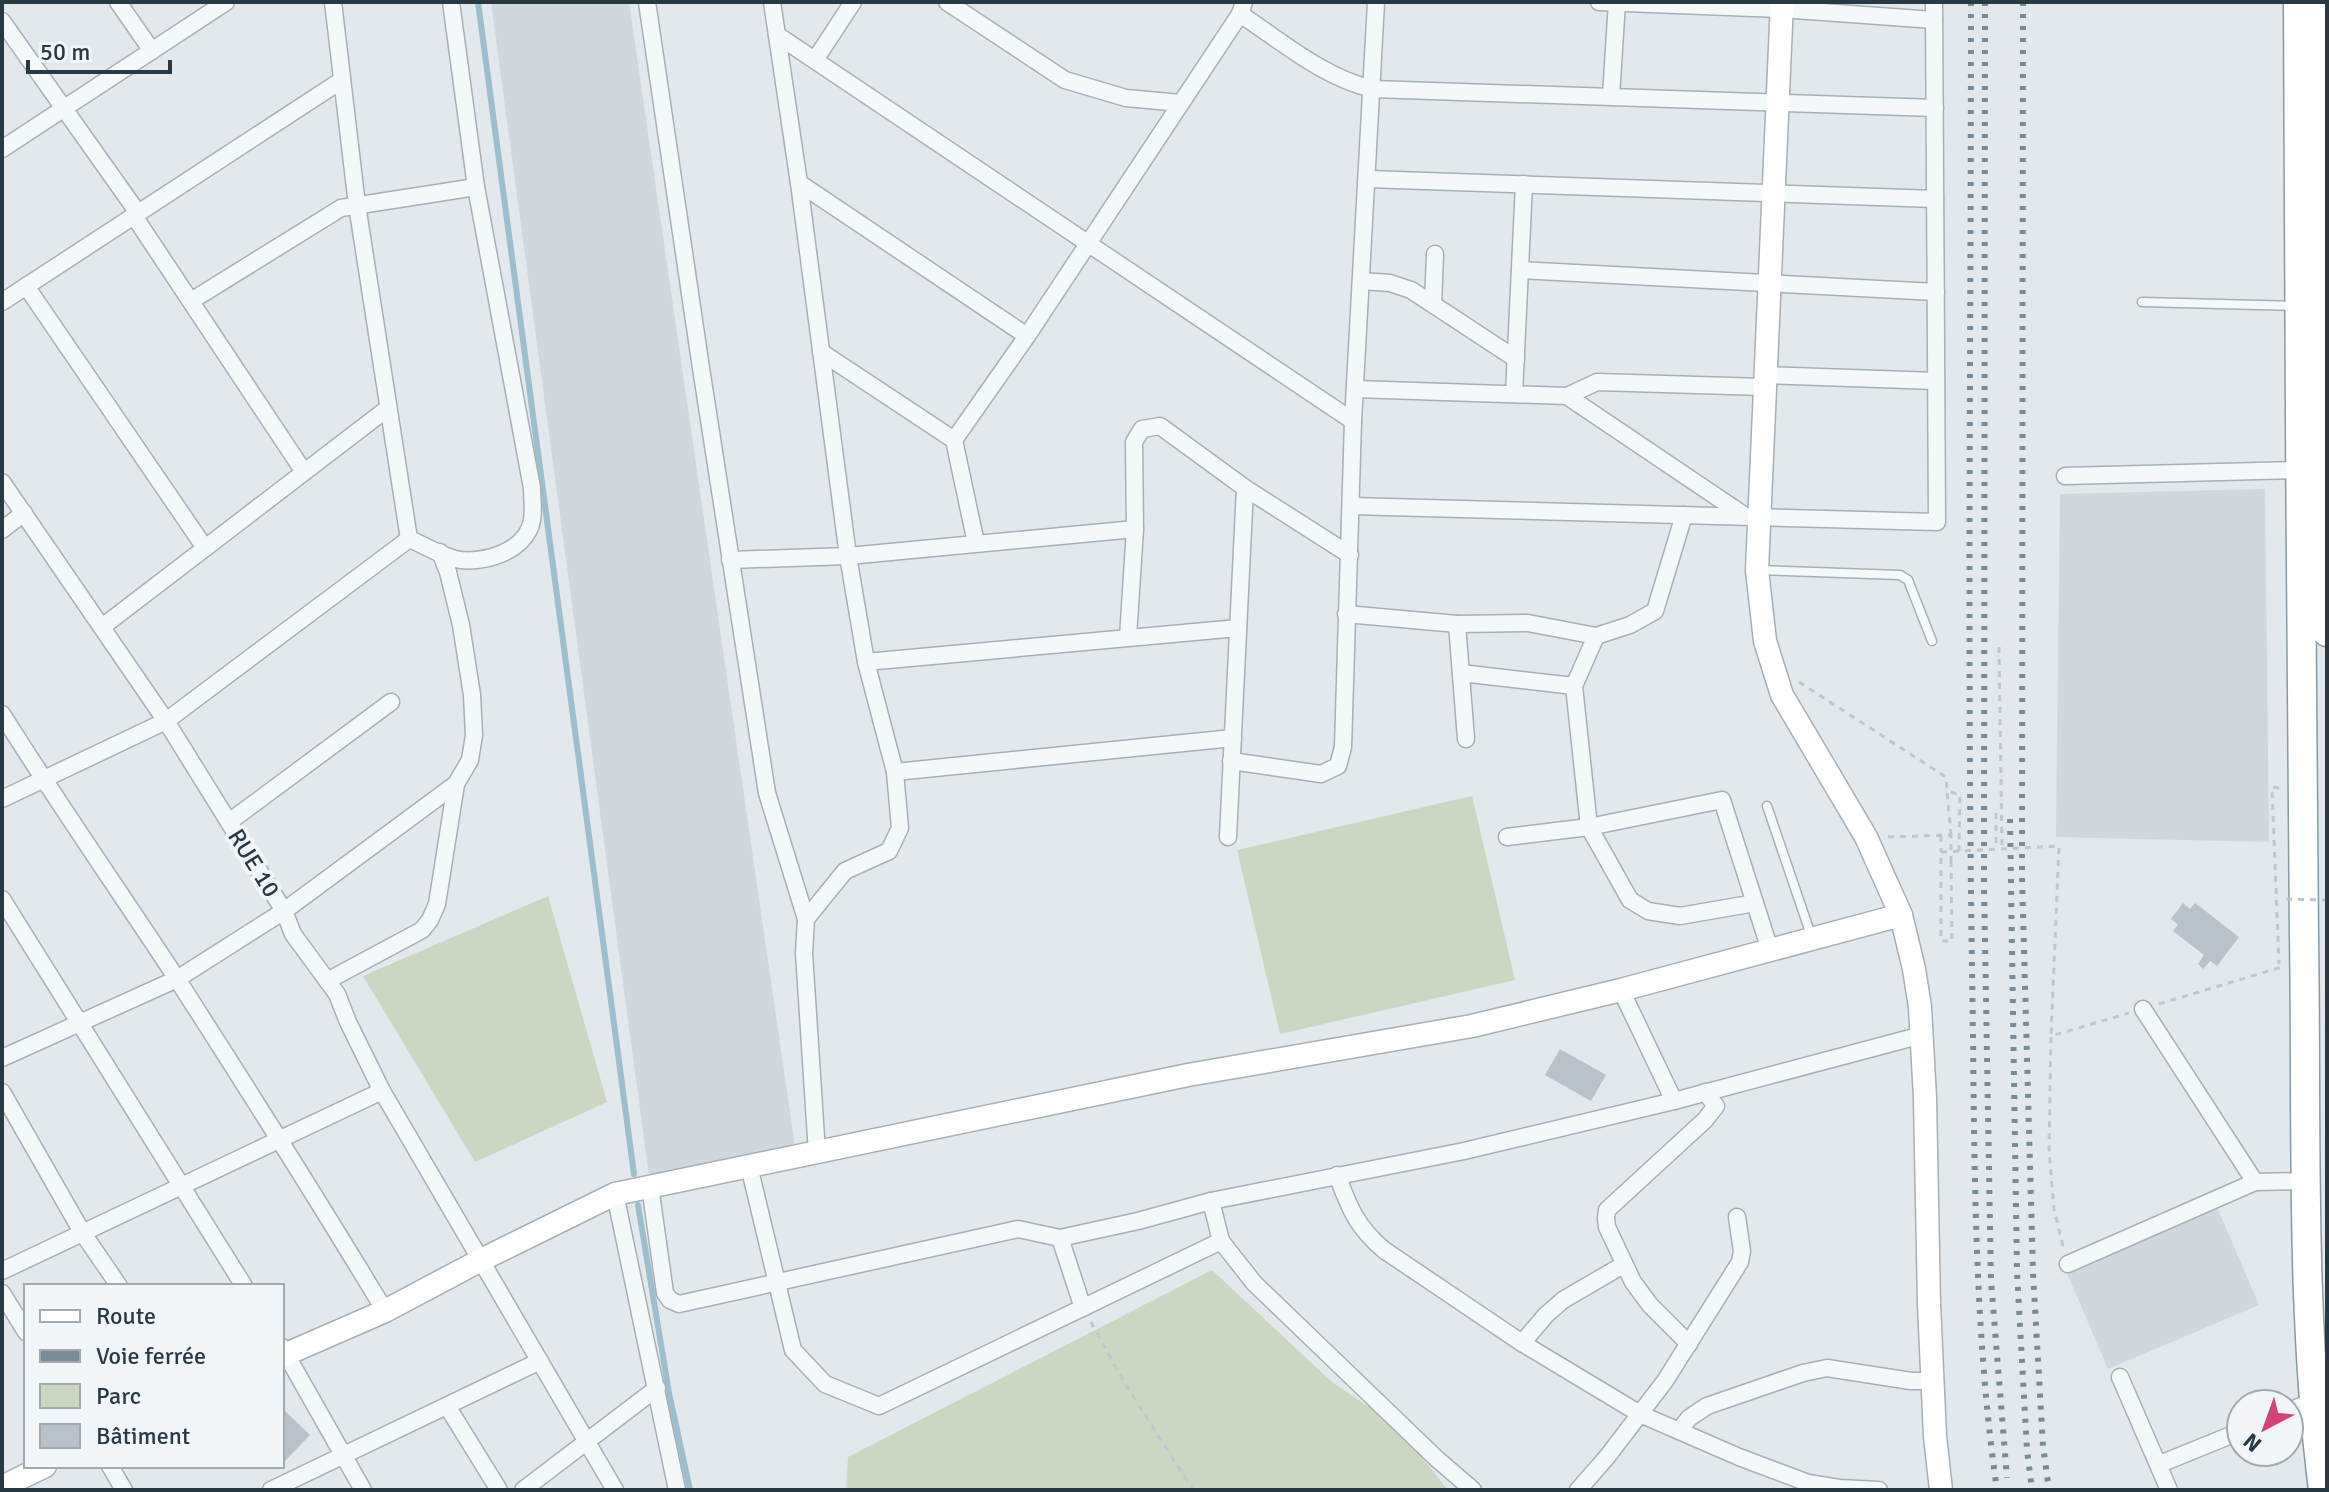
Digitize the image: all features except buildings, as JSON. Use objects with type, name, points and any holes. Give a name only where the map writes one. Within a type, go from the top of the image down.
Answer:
[{"type":"highway","points":[[2298,2],[2299,470],[2292,964],[2309,1306],[2303,1388]]},
{"type":"highway","points":[[2322,2],[2327,632]]},
{"type":"highway","points":[[2305,1418],[2323,1490]]},
{"type":"street","points":[[118,2],[152,51]]},
{"type":"street","points":[[2,149],[226,2]]},
{"type":"street","points":[[333,2],[357,205],[409,539]]},
{"type":"street","points":[[409,539],[455,559],[477,561],[516,545],[525,536],[532,520],[532,488],[476,187],[451,2]]},
{"type":"street","points":[[647,2],[767,793],[806,919],[804,953],[817,1153]]},
{"type":"street","points":[[772,2],[848,556],[866,662],[895,772],[900,828],[889,851],[845,871],[806,919]]},
{"type":"street","points":[[815,60],[853,2]]},
{"type":"street","points":[[947,2],[1065,80],[1126,98],[1181,103]]},
{"type":"street","points":[[1231,761],[1321,774],[1338,766],[1343,747],[1353,421],[1376,2]]},
{"type":"street","points":[[1599,2],[1781,5],[1934,20]]},
{"type":"street","points":[[1611,96],[1617,2]]},
{"type":"street","points":[[1351,506],[1937,522],[1934,2]]},
{"type":"street","points":[[1781,5],[1764,381],[1751,516],[1765,641],[1779,685],[1801,729],[1866,837],[1901,915],[1914,969],[1922,1035],[1932,1381],[1941,1490]]},
{"type":"street","points":[[954,440],[1090,243],[1242,8],[1335,76],[1353,85],[1373,89],[1935,108]]},
{"type":"street","points":[[2,21],[136,215],[304,472]]},
{"type":"street","points":[[777,35],[1353,421]]},
{"type":"street","points":[[2,302],[342,80]]},
{"type":"street","points":[[1368,179],[1935,199]]},
{"type":"street","points":[[799,183],[1027,336]]},
{"type":"street","points":[[1514,394],[1524,184]]},
{"type":"street","points":[[191,301],[341,208],[476,187]]},
{"type":"street","points":[[1433,304],[1435,254]]},
{"type":"street","points":[[1520,270],[1936,292]]},
{"type":"street","points":[[1361,281],[1390,283],[1411,290],[1516,359]]},
{"type":"street","points":[[26,286],[205,548]]},
{"type":"street","points":[[821,352],[954,440],[976,543]]},
{"type":"street","points":[[1355,389],[1567,396],[1597,382],[1936,381]]},
{"type":"street","points":[[1567,396],[1751,516]]},
{"type":"street","points":[[102,627],[388,408]]},
{"type":"street","points":[[1128,637],[1135,529],[1134,442],[1142,429],[1160,426],[1245,488],[1350,555]]},
{"type":"street","points":[[2065,476],[2299,470]]},
{"type":"street","name":"RUE 10","points":[[2,482],[166,721],[284,911],[293,934],[337,994],[382,1091],[615,1490]]},
{"type":"street","points":[[1228,837],[1245,488]]},
{"type":"street","points":[[2,530],[24,513]]},
{"type":"street","points":[[1346,614],[1457,624],[1528,623],[1596,636],[1630,625],[1655,611],[1684,515]]},
{"type":"street","points":[[730,560],[848,556],[1135,529]]},
{"type":"street","points":[[2,799],[166,721],[409,539]]},
{"type":"street","points":[[327,981],[422,930],[437,904],[456,784],[470,760],[474,735],[461,625],[440,552]]},
{"type":"street","points":[[1457,624],[1466,739]]},
{"type":"street","points":[[866,662],[1238,628]]},
{"type":"street","points":[[1596,636],[1574,686],[1589,827],[1630,900],[1648,911],[1680,916],[1755,903]]},
{"type":"street","points":[[1461,673],[1574,686]]},
{"type":"street","points":[[229,822],[391,702]]},
{"type":"street","points":[[2,714],[281,1139],[385,1311]]},
{"type":"street","points":[[895,772],[1233,738]]},
{"type":"street","points":[[2,1058],[177,979],[284,911],[456,784]]},
{"type":"street","points":[[1507,837],[1589,827],[1722,800],[1770,950]]},
{"type":"street","points":[[2,899],[243,1284]]},
{"type":"street","points":[[363,1490],[284,1353],[385,1311],[615,1194],[1188,1075],[1472,1026],[1621,990],[1901,915]]},
{"type":"street","points":[[1621,990],[1674,1101]]},
{"type":"street","points":[[2143,1009],[2255,1182]]},
{"type":"street","points":[[650,1186],[665,1293],[670,1300],[679,1304],[1018,1229],[1060,1238],[1211,1201],[1464,1151],[1674,1101],[1922,1035]]},
{"type":"street","points":[[2,1271],[382,1091]]},
{"type":"street","points":[[2,1092],[82,1232],[118,1284]]},
{"type":"street","points":[[1689,1344],[1650,1305],[1623,1265],[1607,1227],[1607,1210],[1705,1120],[1716,1106],[1705,1092]]},
{"type":"street","points":[[749,1166],[793,1350],[825,1384],[879,1406],[1221,1241]]},
{"type":"street","points":[[1337,1175],[1352,1215],[1366,1235],[1384,1250],[1522,1343],[1640,1414],[1808,1483],[1879,1490]]},
{"type":"street","points":[[2068,1264],[2255,1182],[2305,1181]]},
{"type":"street","points":[[615,1194],[677,1490]]},
{"type":"street","points":[[1211,1201],[1221,1241],[1254,1283],[1473,1490]]},
{"type":"street","points":[[1578,1490],[1640,1414],[1689,1344],[1740,1262],[1742,1251],[1737,1217]]},
{"type":"street","points":[[1060,1238],[1083,1308]]},
{"type":"street","points":[[1522,1343],[1563,1300],[1623,1265]]},
{"type":"street","points":[[2,1293],[24,1329]]},
{"type":"street","points":[[271,1490],[540,1361]]},
{"type":"street","points":[[1679,1431],[1689,1418],[1707,1406],[1803,1373],[1827,1368],[1911,1381],[1932,1381]]},
{"type":"street","points":[[2120,1377],[2169,1490]]},
{"type":"street","points":[[523,1490],[657,1388]]},
{"type":"street","points":[[447,1406],[499,1490]]},
{"type":"street","points":[[2160,1464],[2225,1438]]},
{"type":"street","points":[[2,1487],[41,1468]]},
{"type":"street","points":[[111,1468],[124,1490]]},
{"type":"lane","points":[[2142,302],[2298,306]]},
{"type":"lane","points":[[1757,570],[1900,575],[1908,580],[1932,641]]},
{"type":"lane","points":[[1767,806],[1812,939]]},
{"type":"path","points":[[1999,647],[2002,849]]},
{"type":"path","points":[[1779,685],[1795,679],[1946,777],[1951,835],[1952,941],[1941,941],[1941,836]]},
{"type":"path","points":[[1947,791],[1960,795],[1959,851]]},
{"type":"path","points":[[1996,813],[1996,849]]},
{"type":"path","points":[[1866,837],[1951,835]]},
{"type":"path","points":[[1941,852],[2059,846],[2049,1149],[2054,1210],[2068,1264]]},
{"type":"path","points":[[2051,1036],[2292,964],[2275,895]]},
{"type":"path","points":[[2286,899],[2327,900]]},
{"type":"path","points":[[1083,1308],[1124,1382],[1193,1490]]},
{"type":"shaded area","points":[[491,2],[629,2],[795,1147],[649,1176]]},
{"type":"shaded area","points":[[2265,489],[2269,842],[2056,837],[2060,494]]},
{"type":"shaded area","points":[[2217,1207],[2259,1305],[2108,1369],[2066,1271]]},
{"type":"green space","points":[[1472,796],[1515,980],[1280,1034],[1237,850]]},
{"type":"green space","points":[[548,896],[607,1102],[475,1162],[363,976]]},
{"type":"green space","points":[[1212,1270],[1333,1383],[1395,1424],[1448,1490],[846,1490],[848,1457]]},
{"type":"waterway","points":[[478,2],[634,1174]]},
{"type":"waterway","points":[[638,1205],[669,1393],[690,1490]]},
{"type":"railway","points":[[1971,2],[1970,726],[1975,1163],[1983,1360],[1997,1490]]},
{"type":"railway","points":[[1985,2],[1984,885],[1991,1281],[2007,1478]]},
{"type":"railway","points":[[2023,2],[2022,877],[2033,1273],[2043,1446],[2049,1490]]},
{"type":"railway","points":[[2010,819],[2017,1272],[2032,1490]]}]
